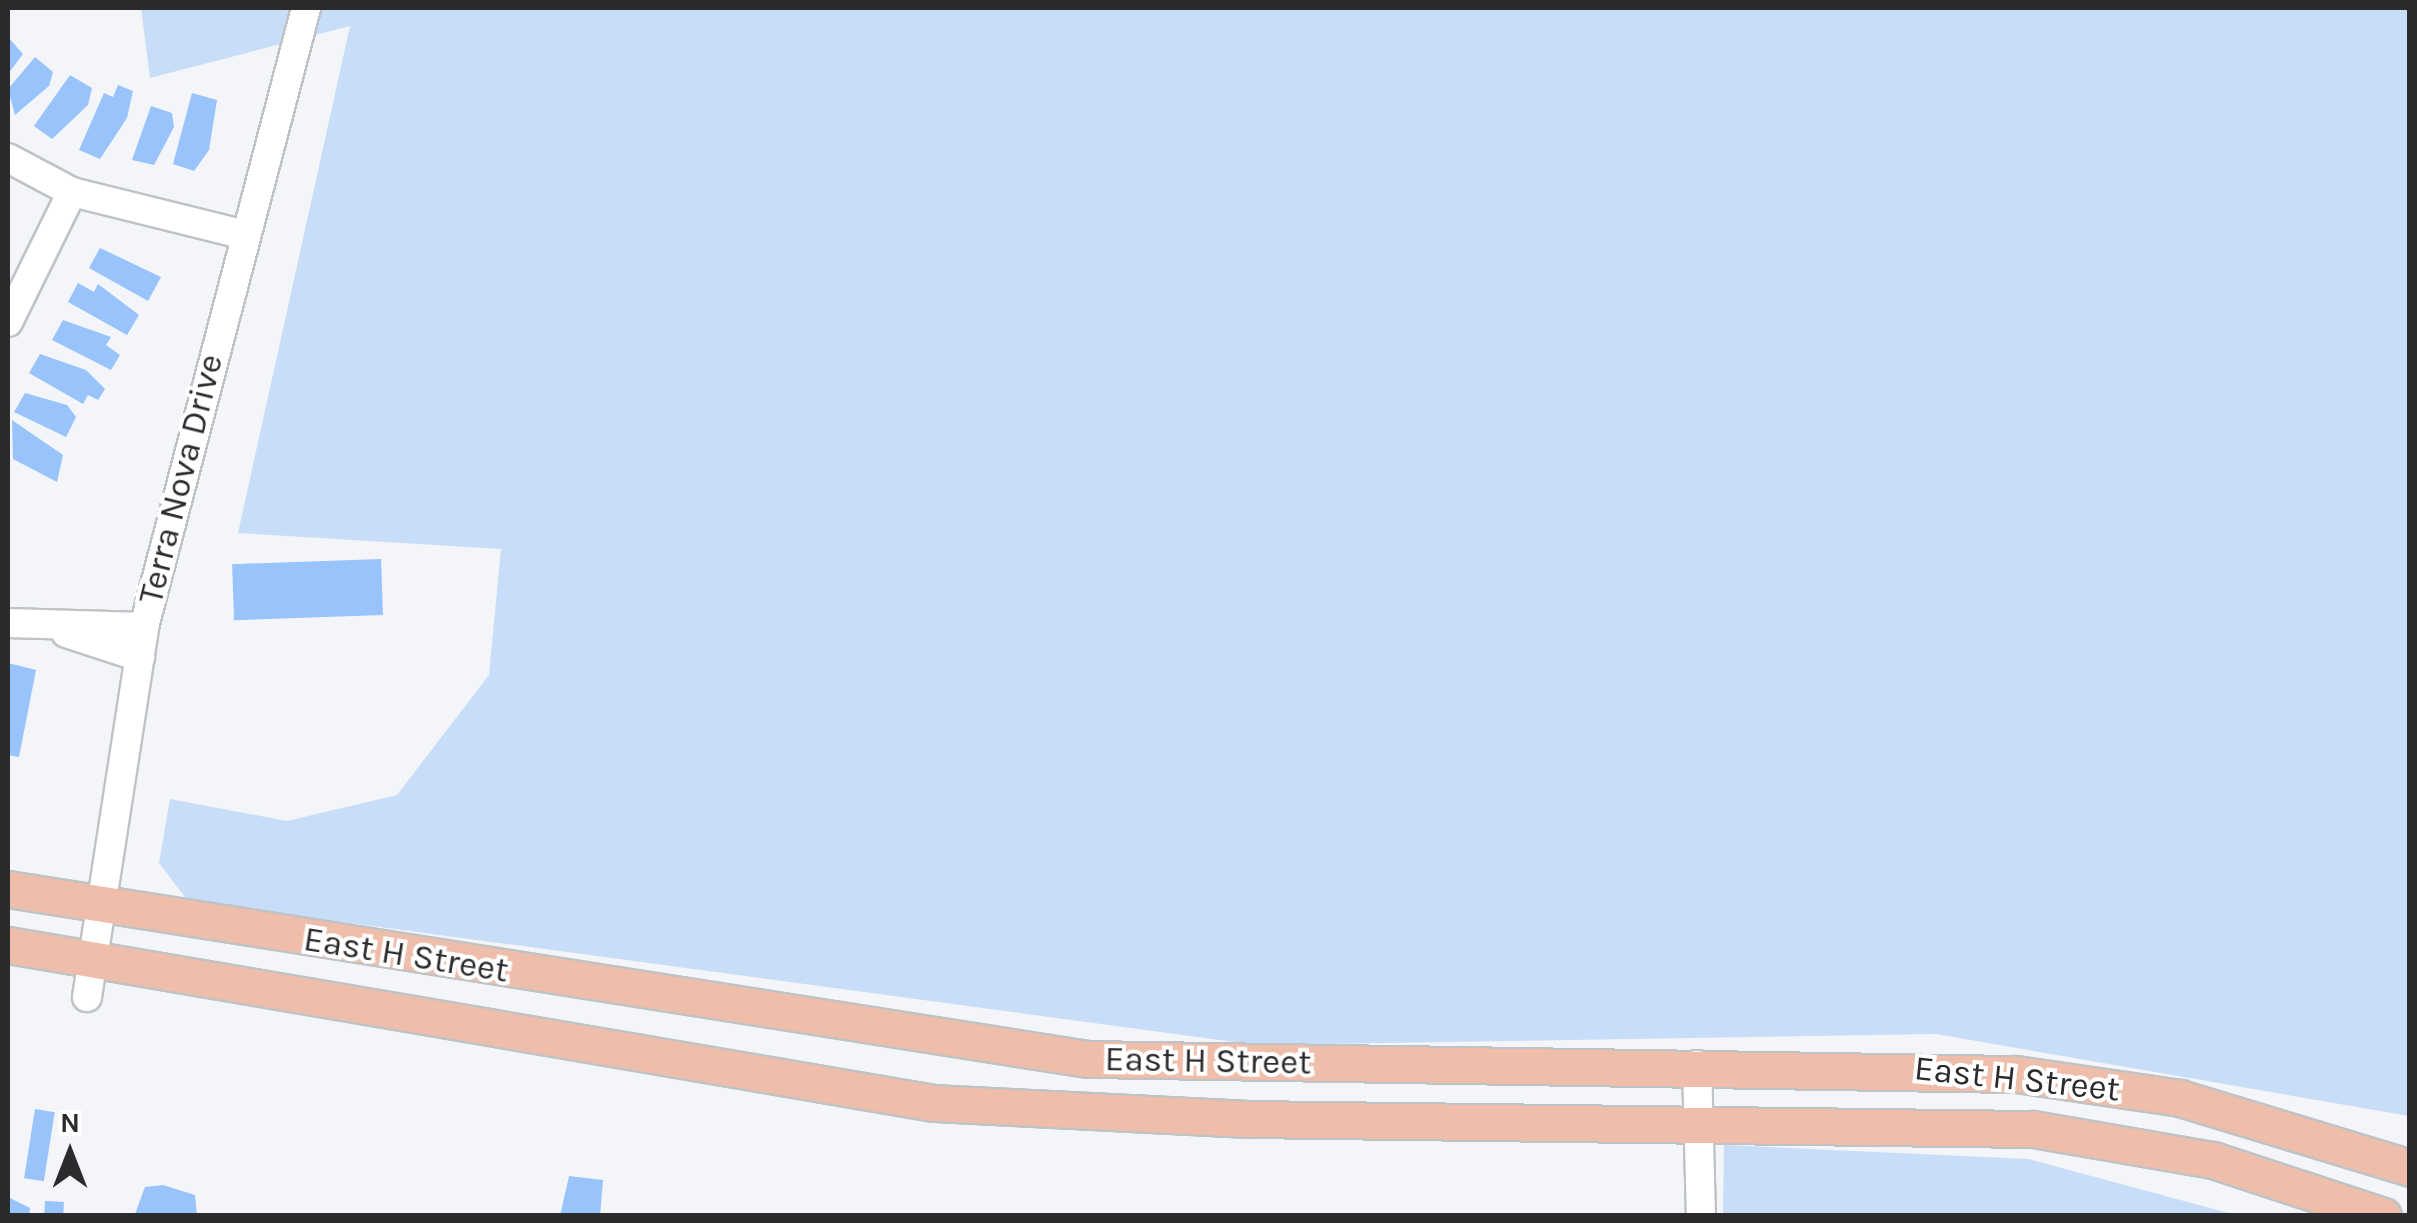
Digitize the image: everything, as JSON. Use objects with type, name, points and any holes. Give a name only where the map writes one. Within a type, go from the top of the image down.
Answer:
[{"type":"main road","name":"East H Street","points":[[8,889],[1088,1059],[1914,1066],[2126,1090],[2291,1128],[2410,1168]]},
{"type":"main road","name":"East H Street","points":[[8,945],[934,1104],[1281,1120],[1700,1118],[2117,1140],[2213,1160],[2383,1216]]},
{"type":"street","name":"Terra Nova Drive","points":[[87,997],[144,628],[242,234],[306,8]]},
{"type":"street","points":[[8,158],[72,192],[242,234]]},
{"type":"street","points":[[8,322],[72,192]]},
{"type":"street","points":[[19,622],[144,628]]},
{"type":"street","points":[[19,622],[140,657]]},
{"type":"street","points":[[1697,1065],[1700,1216]]},
{"type":"shaded area","points":[[141,8],[2409,8],[2409,1116],[1936,1034],[1257,1045],[188,901],[159,863],[170,799],[287,821],[397,795],[489,675],[501,549],[238,533],[350,26],[150,78]]},
{"type":"shaded area","points":[[1724,1145],[2028,1159],[2236,1215],[1723,1215]]},
{"type":"building","points":[[8,37],[23,54],[8,74]]},
{"type":"building","points":[[35,57],[53,72],[49,86],[15,115],[8,89]]},
{"type":"building","points":[[70,75],[92,88],[88,105],[52,139],[34,126]]},
{"type":"building","points":[[118,85],[133,91],[127,118],[100,159],[79,150],[104,93],[113,97]]},
{"type":"building","points":[[192,93],[217,100],[209,150],[194,171],[173,164]]},
{"type":"building","points":[[151,106],[172,113],[174,127],[154,165],[132,160]]},
{"type":"building","points":[[100,248],[161,277],[148,301],[89,268]]},
{"type":"building","points":[[78,283],[94,292],[98,284],[139,315],[127,335],[68,302]]},
{"type":"building","points":[[63,320],[111,337],[106,345],[120,355],[111,370],[52,340]]},
{"type":"building","points":[[40,354],[86,370],[105,389],[98,400],[88,395],[83,404],[29,373]]},
{"type":"building","points":[[25,393],[67,405],[76,417],[66,437],[14,412]]},
{"type":"building","points":[[12,420],[63,455],[57,482],[13,459]]},
{"type":"building","points":[[381,559],[383,615],[234,620],[232,564]]},
{"type":"building","points":[[8,663],[36,670],[19,757],[8,755]]},
{"type":"building","points":[[35,1109],[55,1112],[44,1181],[24,1178]]},
{"type":"building","points":[[569,1176],[603,1180],[600,1216],[560,1216]]},
{"type":"building","points":[[163,1185],[195,1195],[197,1216],[135,1214],[145,1187]]},
{"type":"building","points":[[8,1197],[30,1208],[29,1216],[8,1216]]},
{"type":"building","points":[[45,1201],[64,1202],[63,1216],[44,1216]]}]
